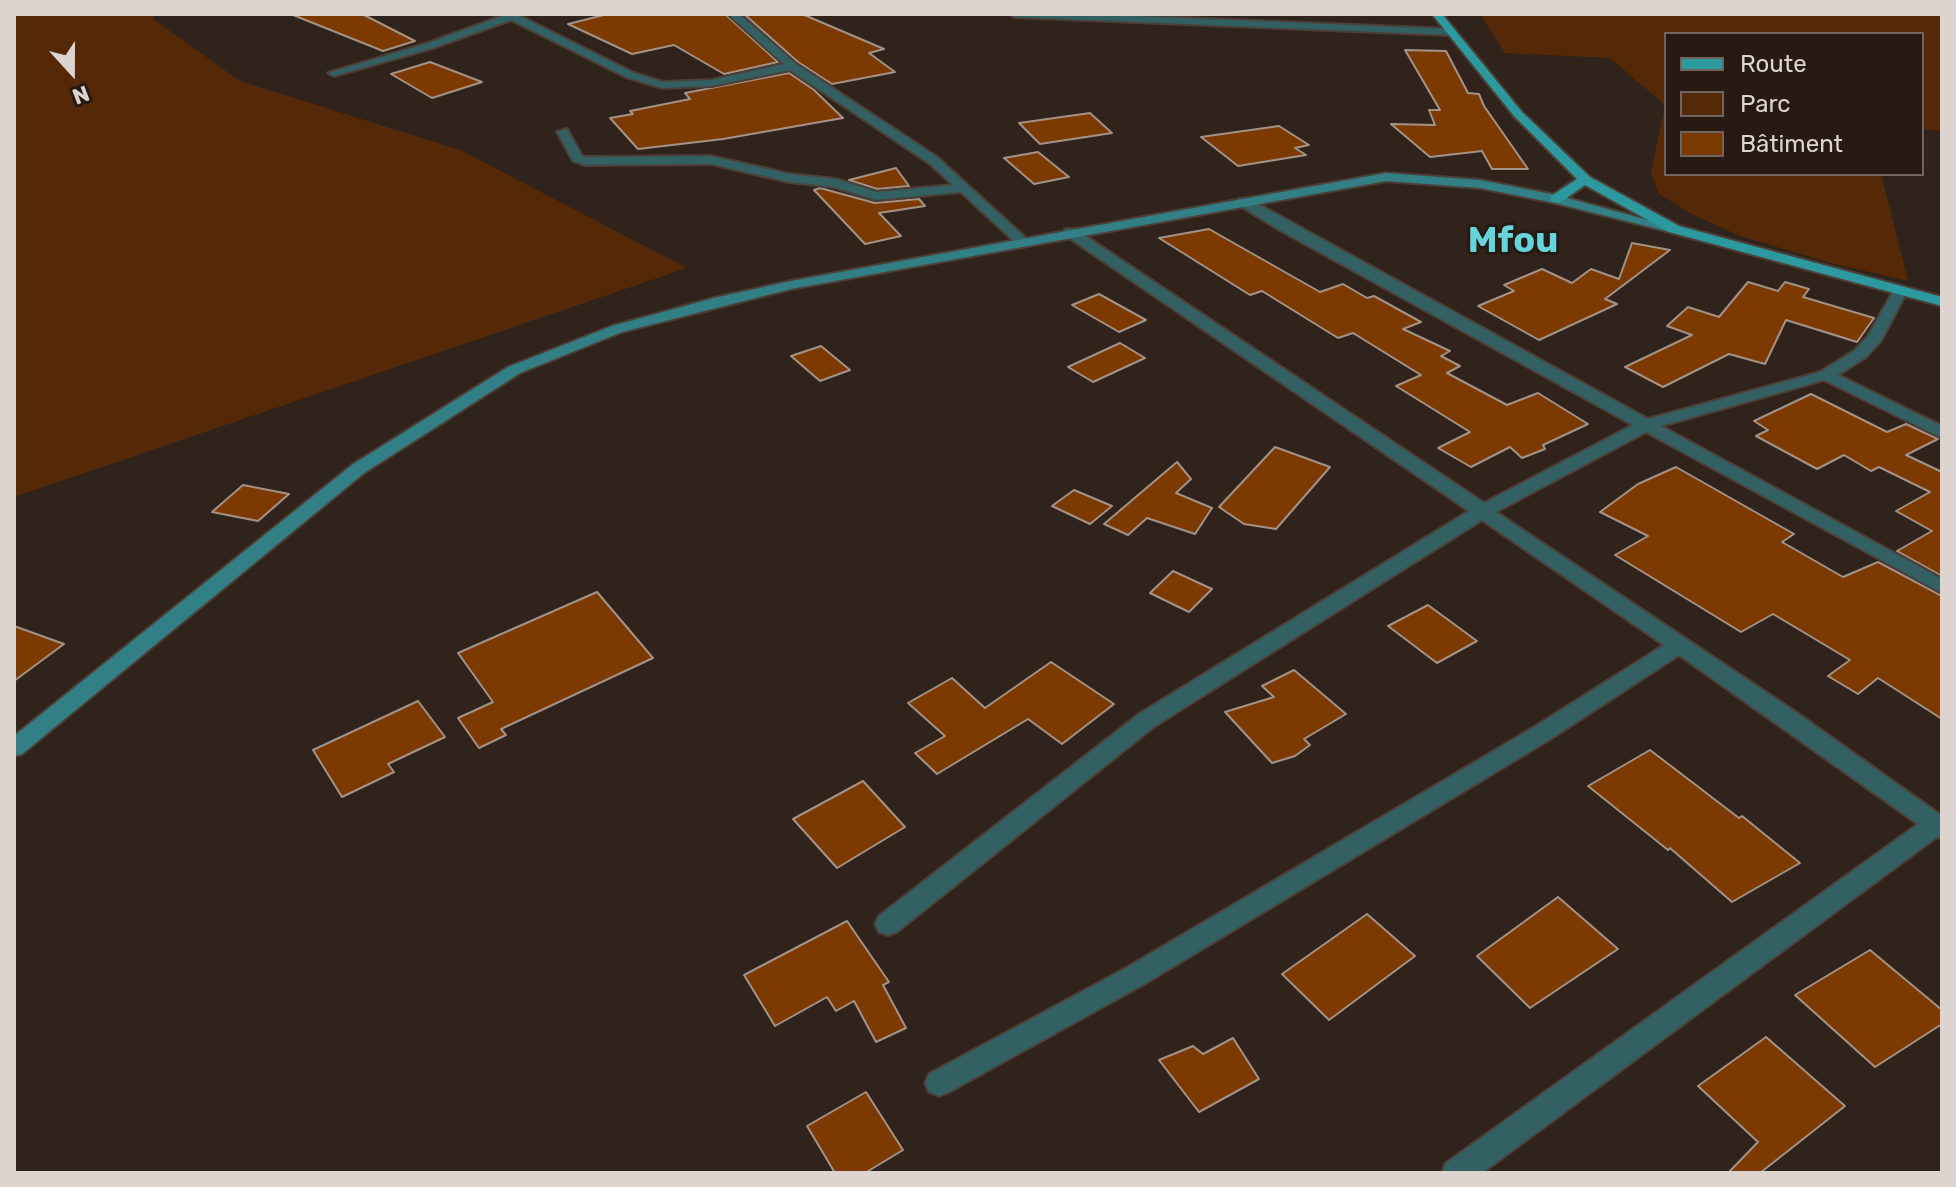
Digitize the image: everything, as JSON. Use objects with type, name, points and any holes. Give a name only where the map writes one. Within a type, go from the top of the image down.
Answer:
[{"type":"main road","points":[[1437,14],[1518,114],[1585,180],[1674,229]]},
{"type":"main road","points":[[14,748],[358,469],[514,370],[617,329],[714,302],[1070,232],[1386,177],[1480,184],[1556,199],[1942,302]]},
{"type":"main road","points":[[1556,199],[1585,180]]},
{"type":"street","points":[[733,14],[792,66],[933,160],[1022,241]]},
{"type":"street","points":[[1015,14],[1450,32]]},
{"type":"street","points":[[334,73],[429,46],[512,15],[630,75],[662,85],[712,83],[792,66]]},
{"type":"street","points":[[563,132],[577,158],[585,161],[711,160],[789,178],[836,183],[876,196],[964,188]]},
{"type":"street","points":[[1244,202],[1942,587]]},
{"type":"street","points":[[1070,232],[1789,719],[1939,827],[1457,1173]]},
{"type":"street","points":[[888,924],[1147,720],[1481,512],[1648,424],[1826,375],[1860,354],[1875,338],[1900,291]]},
{"type":"street","points":[[1826,375],[1942,433]]},
{"type":"street","points":[[939,1083],[1150,967],[1544,732],[1679,645]]},
{"type":"green space","points":[[14,14],[155,14],[153,19],[240,81],[460,150],[687,268],[14,497]]},
{"type":"green space","points":[[1480,14],[1942,14],[1942,131],[1924,129],[1924,32],[1664,32],[1664,104],[1610,58],[1505,53]]},
{"type":"green space","points":[[1664,110],[1664,176],[1882,176],[1908,281],[1831,263],[1740,236],[1692,214],[1659,194],[1651,173]]},
{"type":"building","points":[[362,14],[415,41],[383,51],[293,15]]},
{"type":"building","points":[[608,14],[725,14],[778,62],[724,74],[674,45],[632,54],[568,24]]},
{"type":"building","points":[[744,14],[802,14],[884,49],[869,53],[895,72],[832,84],[798,62]]},
{"type":"building","points":[[1405,50],[1446,51],[1468,93],[1479,94],[1528,169],[1492,169],[1482,151],[1430,157],[1391,124],[1435,125],[1429,110],[1440,110]]},
{"type":"building","points":[[430,62],[482,82],[432,98],[391,74]]},
{"type":"building","points":[[789,73],[814,90],[843,118],[723,139],[638,149],[610,118],[690,99],[685,93]]},
{"type":"building","points":[[1090,113],[1112,133],[1040,144],[1019,123]]},
{"type":"building","points":[[1279,126],[1309,145],[1295,148],[1306,155],[1238,166],[1201,137]]},
{"type":"building","points":[[1038,152],[1069,177],[1034,184],[1004,158]]},
{"type":"building","points":[[896,168],[909,186],[877,189],[849,180]]},
{"type":"building","points":[[820,188],[875,203],[919,199],[925,206],[879,213],[901,236],[865,244],[814,190]]},
{"type":"building","points":[[1209,229],[1320,292],[1343,284],[1367,298],[1374,296],[1421,322],[1403,329],[1450,351],[1441,356],[1460,366],[1447,373],[1507,405],[1538,393],[1588,424],[1543,445],[1545,449],[1522,458],[1510,447],[1471,467],[1438,448],[1470,432],[1396,386],[1421,375],[1353,333],[1338,338],[1262,291],[1250,295],[1159,238]]},
{"type":"building","points":[[1632,243],[1670,250],[1605,299],[1617,304],[1539,340],[1478,306],[1514,291],[1504,285],[1542,269],[1572,283],[1591,269],[1619,279]]},
{"type":"building","points":[[1748,282],[1778,291],[1785,282],[1809,289],[1803,297],[1874,318],[1857,342],[1786,320],[1765,364],[1729,354],[1663,387],[1625,367],[1692,335],[1667,326],[1688,307],[1719,317]]},
{"type":"building","points":[[1099,294],[1146,320],[1119,332],[1072,305]]},
{"type":"building","points":[[1120,343],[1145,358],[1093,382],[1068,367]]},
{"type":"building","points":[[821,346],[850,370],[820,381],[791,356]]},
{"type":"building","points":[[1811,394],[1887,432],[1906,424],[1938,439],[1906,455],[1942,472],[1942,576],[1897,551],[1932,531],[1896,511],[1930,492],[1879,467],[1871,471],[1844,455],[1817,469],[1756,436],[1768,430],[1754,421]]},
{"type":"building","points":[[1275,447],[1330,467],[1276,529],[1244,524],[1219,507]]},
{"type":"building","points":[[1177,462],[1191,479],[1176,493],[1212,508],[1195,534],[1147,518],[1128,535],[1104,524]]},
{"type":"building","points":[[1676,467],[1794,534],[1782,542],[1843,577],[1878,562],[1942,596],[1942,719],[1878,678],[1858,694],[1828,676],[1850,660],[1773,614],[1741,632],[1615,555],[1648,536],[1600,512],[1638,484]]},
{"type":"building","points":[[243,485],[289,494],[258,521],[212,512]]},
{"type":"building","points":[[1074,490],[1112,506],[1090,524],[1052,506]]},
{"type":"building","points":[[1173,571],[1212,589],[1189,612],[1150,593]]},
{"type":"building","points":[[597,592],[653,658],[501,729],[506,735],[479,748],[458,718],[493,702],[458,653]]},
{"type":"building","points":[[1428,605],[1477,641],[1437,663],[1388,626]]},
{"type":"building","points":[[14,626],[64,644],[14,681]]},
{"type":"building","points":[[1051,662],[1114,704],[1062,744],[1028,719],[937,774],[915,753],[945,736],[908,703],[952,678],[985,708]]},
{"type":"building","points":[[1294,670],[1346,714],[1304,739],[1310,745],[1295,756],[1272,763],[1225,712],[1274,697],[1262,686]]},
{"type":"building","points":[[418,701],[445,737],[388,764],[394,772],[342,797],[313,750]]},
{"type":"building","points":[[1650,750],[1739,818],[1742,816],[1800,863],[1732,902],[1670,848],[1668,850],[1588,786]]},
{"type":"building","points":[[863,781],[905,827],[837,868],[793,819]]},
{"type":"building","points":[[1558,897],[1618,949],[1530,1008],[1477,956]]},
{"type":"building","points":[[1367,914],[1415,956],[1329,1020],[1282,974]]},
{"type":"building","points":[[847,921],[889,982],[883,985],[906,1028],[876,1042],[854,1001],[836,1011],[827,997],[775,1026],[744,975]]},
{"type":"building","points":[[1870,950],[1942,1010],[1942,1024],[1875,1067],[1795,995]]},
{"type":"building","points":[[1766,1037],[1845,1106],[1760,1173],[1728,1173],[1758,1142],[1698,1086]]},
{"type":"building","points":[[1233,1038],[1259,1079],[1199,1112],[1159,1060],[1193,1046],[1203,1054]]},
{"type":"building","points":[[866,1092],[903,1150],[865,1173],[835,1173],[807,1126]]},
{"type":"district","name":"Mfou","points":[[1513,242]]}]
